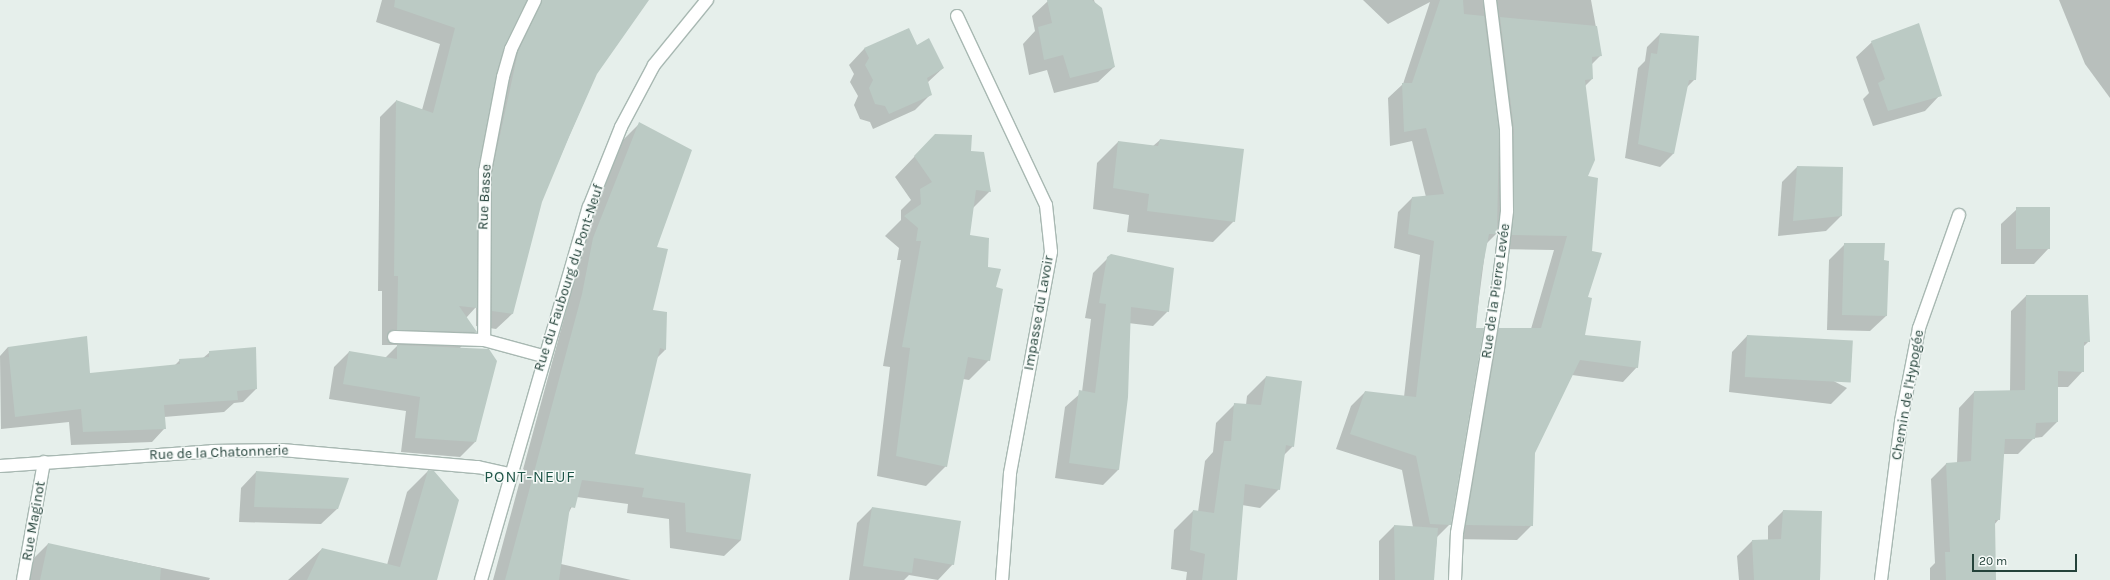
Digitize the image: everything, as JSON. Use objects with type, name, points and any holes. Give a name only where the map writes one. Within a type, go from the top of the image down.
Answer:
[{"type":"street","name":"Rue Basse","points":[[484,340],[485,172],[503,77],[511,49],[536,0]]},
{"type":"street","name":"Rue du Faubourg du Pont-Neuf","points":[[481,580],[509,474],[543,356],[589,207],[621,127],[654,65],[707,0]]},
{"type":"street","name":"Rue de la Pierre Levée","points":[[1455,580],[1457,532],[1498,289],[1507,211],[1506,129],[1490,0]]},
{"type":"street","name":"Impasse du Lavoir","points":[[957,16],[1046,205],[1051,252],[1010,474],[1002,580]]},
{"type":"street","name":"Chemin de l'Hypogée","points":[[1881,580],[1901,421],[1919,328],[1959,215]]},
{"type":"street","points":[[394,337],[484,340],[543,356]]},
{"type":"street","name":"Rue de la Chatonnerie","points":[[0,466],[44,462],[282,450],[478,467],[509,474]]},
{"type":"street","name":"Rue Maginot","points":[[23,580],[44,462]]},
{"type":"building","points":[[395,0],[527,0],[504,47],[478,170],[477,308],[459,306],[477,332],[397,330],[398,276],[394,276],[396,100],[433,113],[455,28],[394,7]]},
{"type":"building","points":[[542,0],[649,0],[597,74],[569,137],[542,202],[513,314],[492,311],[492,172],[518,52]]},
{"type":"building","points":[[1047,0],[1092,0],[1102,8],[1115,67],[1070,78],[1063,55],[1044,60],[1038,27],[1052,23]]},
{"type":"building","points":[[1440,0],[1463,0],[1464,14],[1484,16],[1499,130],[1497,234],[1489,234],[1481,276],[1476,328],[1484,328],[1451,525],[1430,524],[1416,456],[1350,434],[1365,391],[1416,397],[1434,241],[1408,234],[1412,197],[1444,194],[1426,128],[1404,132],[1402,83],[1412,83]]},
{"type":"building","points":[[1500,17],[1597,26],[1602,56],[1592,57],[1593,79],[1585,80],[1595,160],[1588,176],[1598,178],[1592,251],[1602,253],[1588,297],[1592,298],[1585,335],[1641,341],[1638,368],[1580,360],[1535,453],[1533,526],[1466,525],[1499,328],[1541,328],[1567,236],[1512,235],[1514,129]]},
{"type":"building","points":[[1919,23],[1942,96],[1888,111],[1878,83],[1885,79],[1871,41]]},
{"type":"building","points":[[909,28],[917,45],[929,38],[944,68],[927,78],[932,95],[889,114],[885,106],[875,104],[869,88],[873,80],[865,65],[869,58],[864,48]]},
{"type":"building","points":[[1660,33],[1699,36],[1696,80],[1689,80],[1674,154],[1638,144],[1651,53],[1657,54]]},
{"type":"building","points":[[639,122],[692,150],[657,247],[668,249],[653,310],[667,312],[666,350],[660,348],[635,454],[751,474],[741,540],[686,532],[685,503],[642,497],[644,488],[582,480],[575,508],[570,507],[559,580],[505,580],[582,294],[593,238]]},
{"type":"building","points":[[935,134],[972,135],[971,151],[984,152],[991,192],[976,190],[970,235],[989,238],[988,267],[1001,269],[996,287],[1003,289],[990,361],[968,357],[947,467],[896,456],[910,348],[902,347],[921,241],[916,241],[918,228],[904,216],[921,204],[920,189],[932,182],[914,156]]},
{"type":"building","points":[[1160,139],[1244,149],[1235,222],[1147,211],[1149,194],[1113,188],[1118,141],[1158,146]]},
{"type":"building","points":[[1797,166],[1843,167],[1842,216],[1793,221]]},
{"type":"building","points":[[2016,207],[2050,207],[2050,249],[2016,249]]},
{"type":"building","points":[[1844,243],[1885,243],[1884,260],[1889,261],[1887,316],[1842,315]]},
{"type":"building","points":[[1111,254],[1174,268],[1169,312],[1131,307],[1128,397],[1119,470],[1069,463],[1079,390],[1095,393],[1106,304],[1099,303],[1107,257]]},
{"type":"building","points":[[2026,295],[2088,295],[2090,342],[2084,342],[2084,372],[2058,371],[2058,422],[2036,423],[2035,439],[2005,439],[2000,520],[1995,520],[1996,580],[1946,580],[1945,552],[1950,552],[1946,463],[1971,461],[1974,391],[2025,390]]},
{"type":"building","points":[[1747,335],[1853,341],[1851,382],[1745,377]]},
{"type":"building","points":[[87,336],[90,373],[180,364],[179,359],[209,357],[209,351],[256,347],[257,389],[237,391],[238,400],[164,405],[166,429],[83,432],[81,409],[15,417],[8,347]]},
{"type":"building","points":[[397,345],[489,349],[497,361],[476,442],[415,438],[420,397],[343,384],[349,351],[397,359]]},
{"type":"building","points":[[1266,376],[1302,381],[1294,447],[1286,445],[1280,490],[1245,484],[1237,580],[1202,580],[1205,554],[1190,550],[1193,510],[1214,513],[1224,441],[1231,441],[1234,403],[1261,405]]},
{"type":"building","points":[[428,470],[434,471],[459,500],[437,580],[307,580],[322,548],[400,567]]},
{"type":"building","points":[[256,471],[349,478],[338,509],[254,507]]},
{"type":"building","points":[[872,507],[961,521],[954,565],[914,558],[912,573],[863,566]]},
{"type":"building","points":[[1783,510],[1822,511],[1820,580],[1754,580],[1752,540],[1781,539]]},
{"type":"building","points":[[1394,525],[1438,528],[1434,580],[1395,580]]},
{"type":"building","points":[[48,543],[161,568],[160,580],[40,580]]},
{"type":"district","name":"PONT-NEUF","points":[[530,477]]}]
